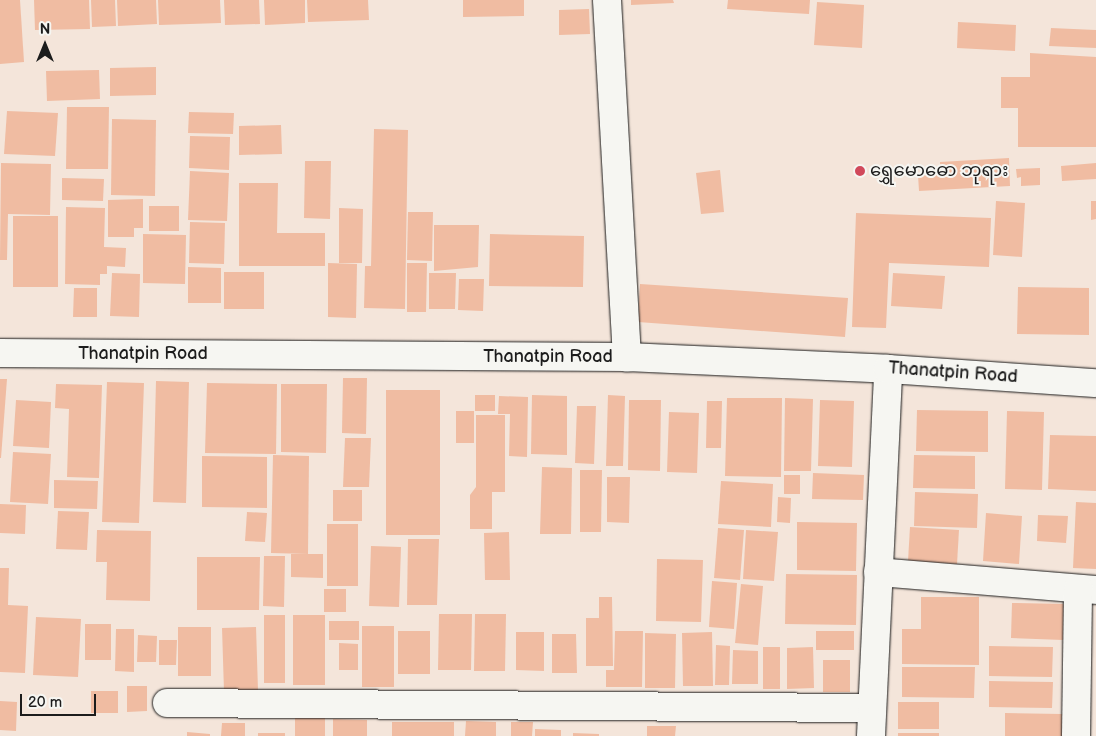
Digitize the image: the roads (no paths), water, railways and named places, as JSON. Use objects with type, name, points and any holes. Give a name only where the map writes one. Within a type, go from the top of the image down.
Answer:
[{"type":"street","points":[[607,0],[627,358]]},
{"type":"street","name":"Thanatpin Road","points":[[0,353],[627,358],[888,369],[1096,382]]},
{"type":"street","points":[[871,736],[888,369]]},
{"type":"street","points":[[878,572],[1087,589],[1076,736]]},
{"type":"street","points":[[167,703],[872,708]]},
{"type":"place","name":"ရွှေမောဓော ဘုရား","points":[[860,171]]}]
